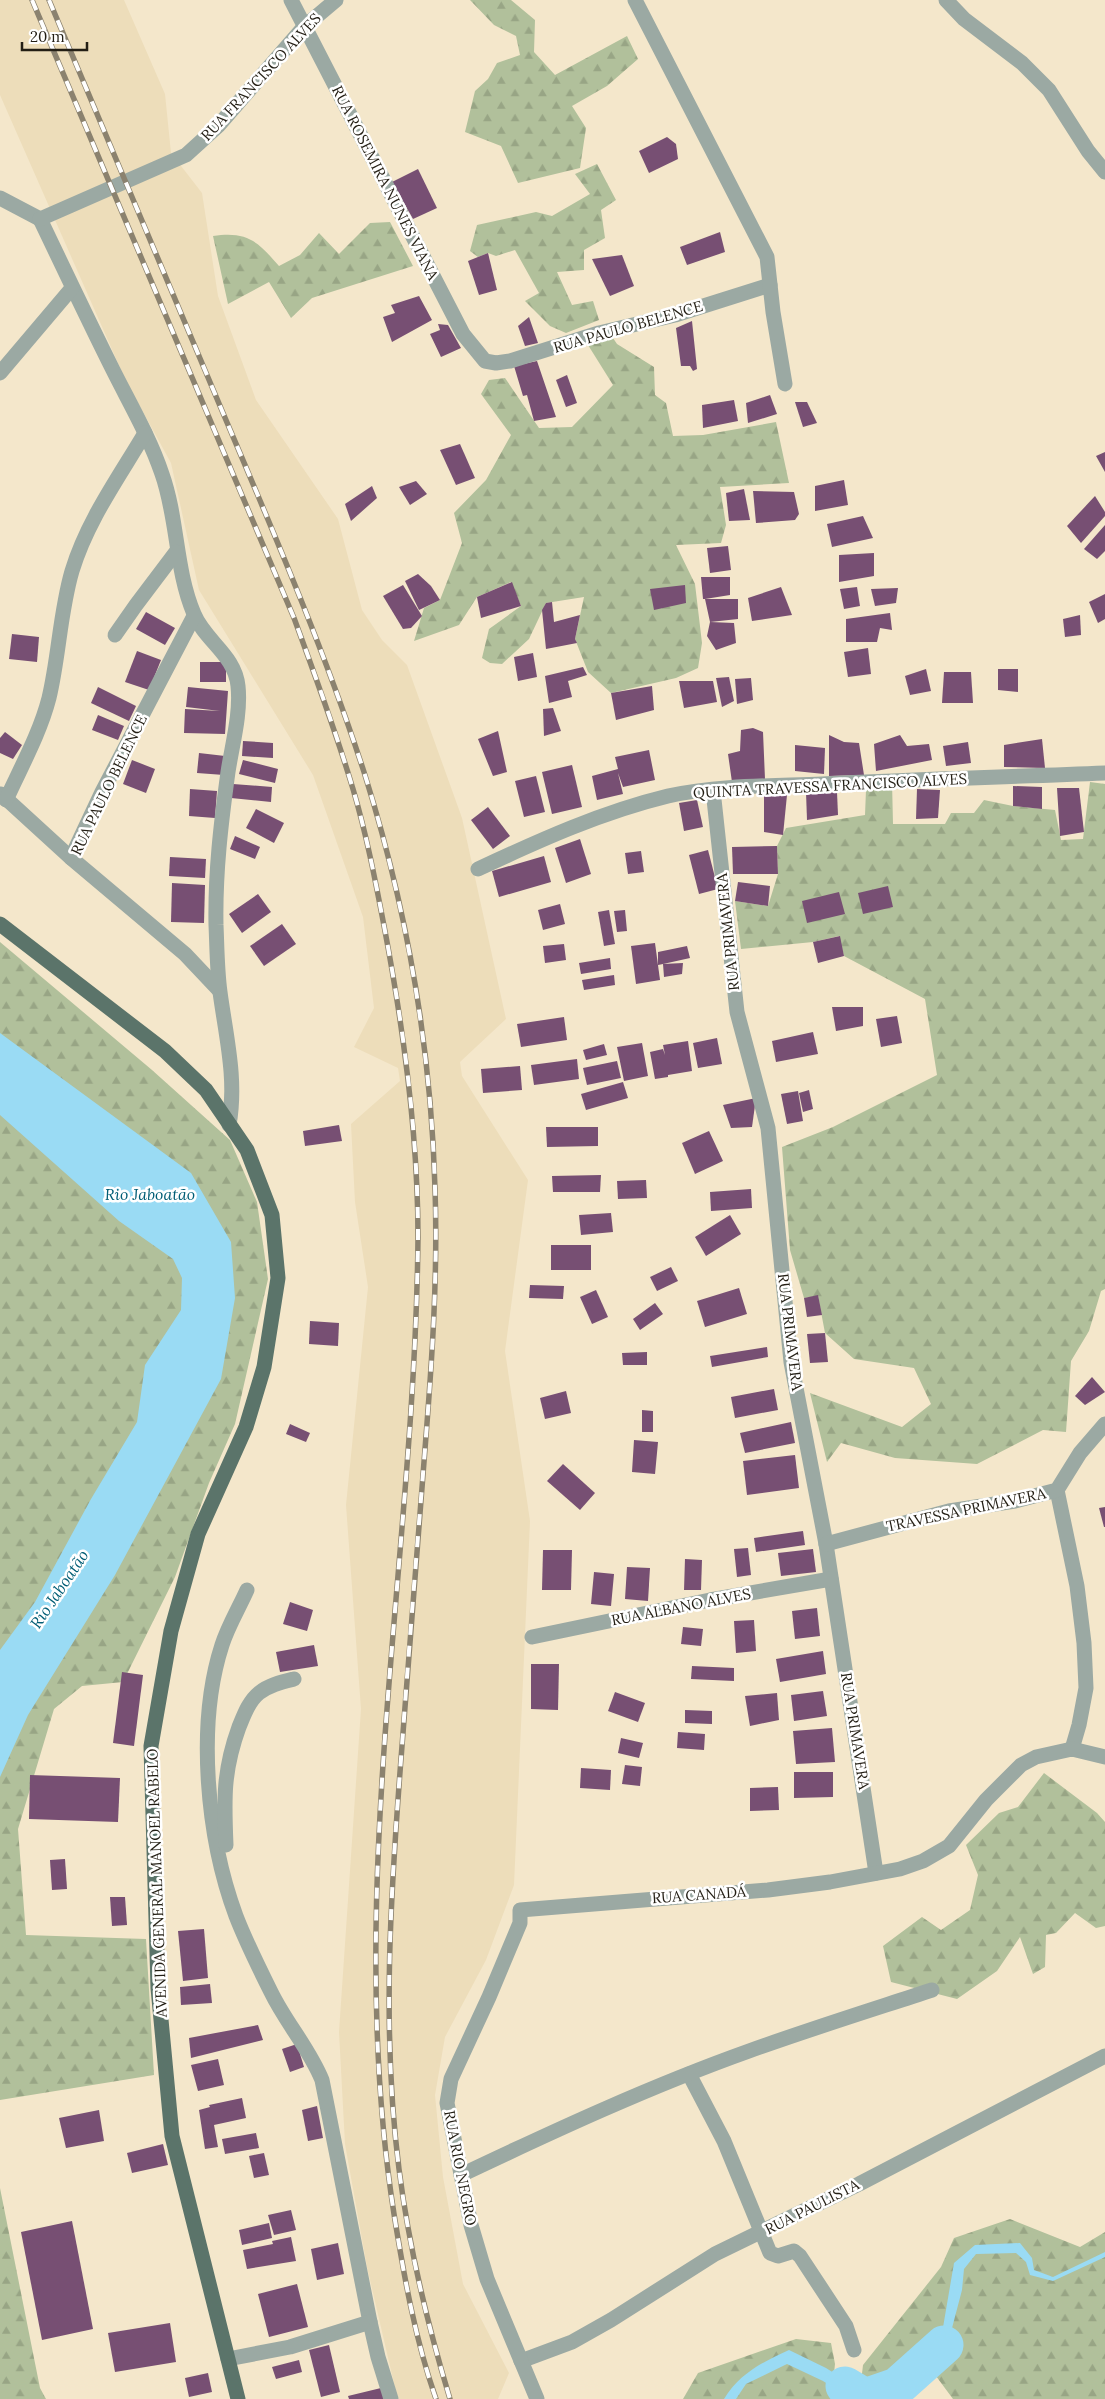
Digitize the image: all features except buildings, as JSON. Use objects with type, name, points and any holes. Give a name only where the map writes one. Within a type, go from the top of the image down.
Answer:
[{"type":"main road","name":"AVENIDA GENERAL MANOEL RABELO","points":[[0,924],[165,1051],[206,1090],[228,1125],[247,1150],[264,1190],[272,1215],[278,1278],[264,1367],[246,1427],[198,1534],[171,1631],[151,1746],[158,1988],[172,2136],[238,2399]]},
{"type":"street","name":"RUA ROSEMIRA NUNES VIANA","points":[[291,0],[463,334],[485,361]]},
{"type":"street","name":"RUA FRANCISCO ALVES","points":[[47,216],[186,155],[218,126],[304,27],[336,0]]},
{"type":"street","points":[[635,0],[727,182],[767,256],[785,384]]},
{"type":"street","points":[[946,0],[964,19],[1022,63],[1049,90],[1088,151],[1105,172]]},
{"type":"street","points":[[0,198],[47,216],[72,288],[145,432],[163,475],[170,506],[176,552],[194,616],[232,666],[239,692],[217,867],[216,903],[219,990],[232,1071],[232,1105],[228,1125]]},
{"type":"street","name":"RUA PAULO BELENCE","points":[[485,361],[496,363],[510,361],[599,333],[676,315],[770,285]]},
{"type":"street","points":[[0,373],[72,288]]},
{"type":"street","points":[[71,858],[3,796],[44,717],[54,674],[65,598],[81,545],[97,512],[145,432]]},
{"type":"street","points":[[115,635],[176,552]]},
{"type":"street","name":"RUA PAULO BELENCE","points":[[194,616],[102,792],[71,858],[185,954],[219,990]]},
{"type":"street","name":"QUINTA TRAVESSA FRANCISCO ALVES","points":[[478,869],[554,834],[617,810],[670,796],[712,790],[843,783],[1105,773]]},
{"type":"street","name":"RUA PRIMAVERA","points":[[712,790],[737,1012],[768,1128],[791,1362],[826,1544],[876,1873]]},
{"type":"street","name":"TRAVESSA PRIMAVERA","points":[[826,1544],[890,1525],[949,1511],[1015,1501],[1057,1490],[1080,1453],[1105,1424]]},
{"type":"street","points":[[1057,1490],[1077,1586],[1084,1643],[1086,1688],[1072,1749],[1105,1758]]},
{"type":"street","name":"RUA ALBANO ALVES","points":[[532,1637],[710,1600],[831,1579]]},
{"type":"street","points":[[248,1590],[222,1644],[210,1695],[207,1758],[212,1814],[236,1916],[271,1992],[308,2051],[322,2080],[370,2322],[378,2358],[391,2399]]},
{"type":"street","points":[[227,1882],[224,1786],[230,1750],[243,1716],[256,1695],[275,1684],[294,1678]]},
{"type":"street","name":"RUA CANADÁ","points":[[520,1910],[768,1890],[876,1873],[923,1861],[949,1846],[986,1800],[1020,1765],[1036,1757],[1072,1749]]},
{"type":"street","name":"RUA RIO NEGRO","points":[[520,1910],[520,1923],[489,1997],[451,2079],[448,2103],[471,2225],[487,2279],[537,2399]]},
{"type":"street","points":[[461,2175],[589,2114],[689,2074],[749,2051],[932,1990]]},
{"type":"street","name":"RUA PAULISTA","points":[[521,2361],[572,2342],[611,2320],[715,2254],[761,2233],[1105,2056]]},
{"type":"street","points":[[689,2074],[724,2141],[770,2253],[778,2256],[794,2251],[800,2256],[846,2326],[854,2350]]},
{"type":"street","points":[[228,2359],[290,2347],[370,2322]]},
{"type":"shaded area","points":[[0,0],[124,0],[165,94],[171,153],[202,193],[218,296],[256,400],[338,519],[362,610],[382,640],[407,665],[462,818],[506,1019],[460,1062],[462,1076],[528,1180],[505,1351],[530,1521],[514,1885],[486,1960],[445,2037],[435,2095],[443,2177],[463,2284],[509,2373],[498,2399],[399,2399],[367,2267],[345,2144],[339,2032],[361,1709],[346,1505],[368,1287],[355,1202],[351,1124],[400,1081],[398,1068],[354,1047],[374,1008],[363,917],[313,775],[199,590],[171,463],[125,379],[0,95]]},
{"type":"green space","points":[[470,0],[511,0],[535,20],[534,52],[555,75],[627,36],[638,59],[607,86],[572,106],[586,128],[580,168],[518,183],[501,146],[465,132],[475,91],[488,79],[497,63],[520,55],[516,36],[494,25]]},
{"type":"green space","points":[[597,164],[616,200],[601,210],[605,238],[584,250],[584,270],[557,272],[572,305],[593,301],[599,320],[566,333],[550,326],[525,301],[539,293],[515,250],[496,256],[488,253],[478,257],[470,251],[477,225],[536,212],[552,216],[590,194],[575,174]]},
{"type":"green space","points":[[390,222],[413,266],[312,298],[291,318],[269,282],[228,304],[213,236],[235,235],[251,240],[265,250],[279,266],[300,255],[319,233],[339,254],[370,223]]},
{"type":"green space","points":[[611,335],[617,344],[654,367],[655,395],[666,403],[673,436],[703,435],[776,422],[789,483],[720,487],[726,525],[721,543],[676,545],[695,584],[702,643],[698,668],[676,678],[611,693],[588,672],[575,639],[584,597],[546,603],[529,639],[502,664],[490,663],[482,658],[489,629],[521,606],[511,582],[477,597],[459,625],[414,641],[424,608],[440,600],[462,543],[454,513],[486,480],[511,435],[481,394],[489,380],[505,378],[539,428],[572,427],[613,385],[588,345]]},
{"type":"green space","points":[[892,781],[893,824],[945,824],[951,813],[974,813],[984,800],[1013,806],[1055,810],[1061,840],[1083,839],[1090,782],[1105,784],[1105,1289],[1101,1291],[1089,1331],[1071,1361],[1066,1432],[1043,1430],[977,1464],[895,1458],[841,1443],[827,1462],[810,1393],[902,1427],[931,1404],[914,1368],[854,1359],[825,1333],[818,1296],[804,1298],[790,1250],[782,1147],[833,1127],[937,1075],[925,999],[844,956],[839,936],[813,942],[741,949],[735,901],[768,906],[778,874],[777,846],[786,828],[865,815],[866,790]]},
{"type":"green space","points":[[0,942],[152,1070],[230,1140],[257,1202],[268,1279],[235,1424],[209,1483],[175,1577],[123,1682],[82,1686],[54,1709],[18,1829],[26,1935],[146,1939],[154,2075],[0,2100]]},
{"type":"green space","points":[[1044,1773],[1097,1813],[1105,1822],[1105,1926],[1096,1928],[1075,1913],[1056,1933],[1046,1935],[1045,1967],[1033,1974],[1020,1937],[997,1971],[957,1999],[891,1982],[883,1946],[922,1917],[941,1930],[970,1910],[978,1875],[966,1845],[999,1813],[1018,1807]]},
{"type":"green space","points":[[0,2188],[40,2388],[46,2399],[0,2399]]},
{"type":"green space","points":[[1010,2219],[1080,2247],[1105,2232],[1105,2399],[953,2399],[933,2372],[888,2399],[859,2399],[863,2365],[941,2267],[954,2238]]},
{"type":"green space","points":[[796,2339],[831,2343],[835,2364],[831,2399],[683,2399],[698,2373]]},
{"type":"water","name":"Rio Jaboatão","points":[[0,1033],[191,1173],[231,1242],[235,1298],[221,1379],[115,1575],[28,1715],[0,1777],[0,1650],[35,1602],[91,1499],[137,1422],[145,1365],[181,1310],[182,1278],[173,1259],[119,1221],[0,1115]]},
{"type":"water","points":[[1020,2243],[1032,2258],[1034,2270],[1053,2277],[1105,2252],[1105,2257],[1053,2281],[1030,2275],[1026,2262],[1016,2253],[976,2254],[964,2269],[962,2290],[946,2351],[893,2389],[873,2399],[851,2399],[823,2381],[787,2364],[746,2384],[736,2399],[724,2399],[745,2375],[761,2364],[789,2350],[826,2368],[856,2387],[890,2376],[935,2351],[940,2345],[954,2263],[975,2245]]},
{"type":"waterway","points":[[845,2386],[865,2398],[897,2387],[944,2345]]},
{"type":"railway","points":[[32,0],[294,618],[332,725],[358,807],[375,878],[392,969],[404,1045],[413,1122],[418,1237],[414,1359],[378,1848],[376,1970],[380,2092],[394,2214],[416,2330],[436,2399]]},
{"type":"railway","points":[[49,0],[279,546],[349,726],[379,822],[404,925],[414,977],[422,1030],[433,1135],[436,1221],[435,1286],[430,1383],[394,1852],[391,1905],[390,2064],[399,2169],[413,2256],[426,2314],[450,2399]]}]
